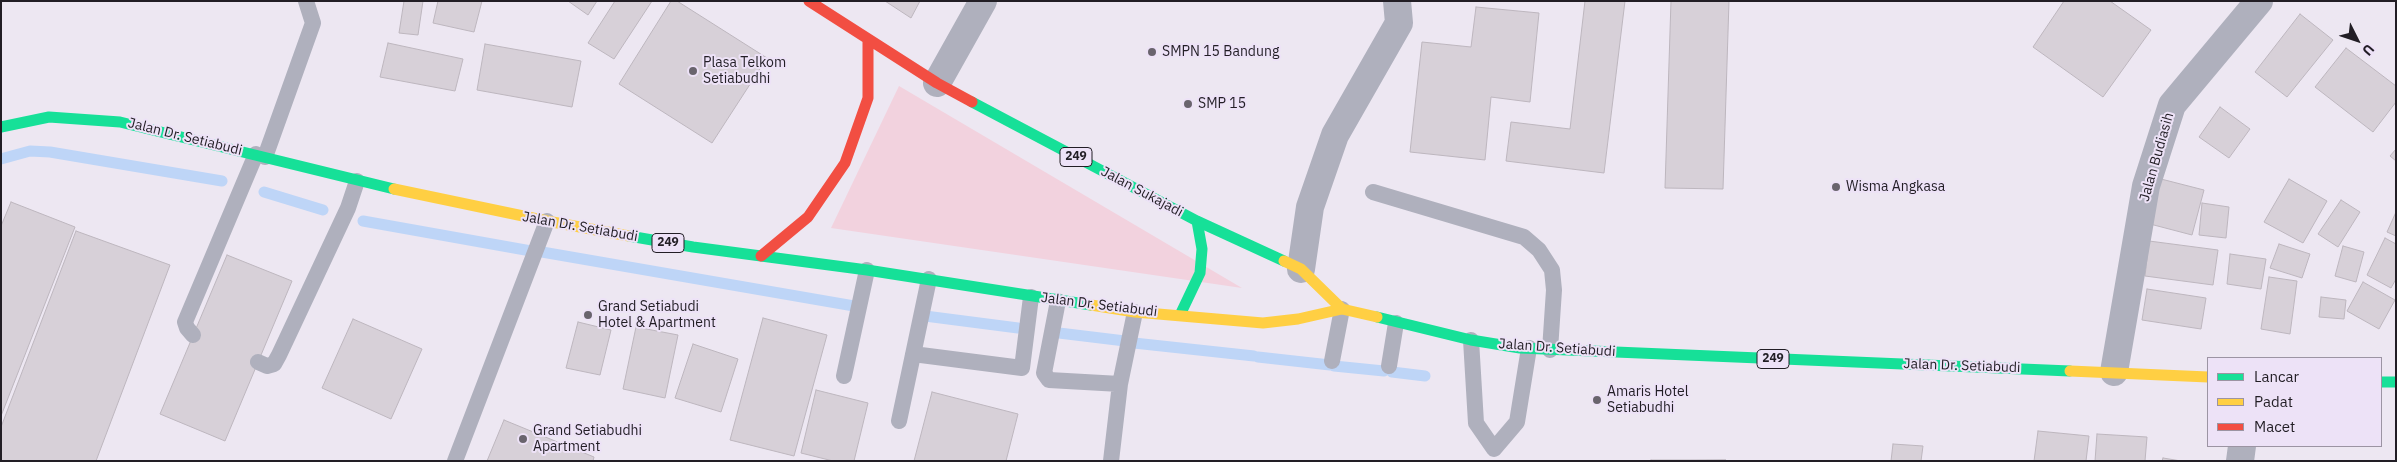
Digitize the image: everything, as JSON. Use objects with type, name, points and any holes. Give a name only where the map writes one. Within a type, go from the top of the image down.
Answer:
[{"type":"main road","name":"Jalan Sukajadi","points":[[809,1],[937,83],[1197,221],[1300,269],[1342,309]]},
{"type":"main road","points":[[762,256],[808,217],[845,163],[868,98],[868,39]]},
{"type":"main road","name":"Jalan Dr. Setiabudi","points":[[1,128],[49,118],[120,122],[260,155],[357,182],[547,221],[693,247],[930,279],[1031,297],[1135,312],[1263,323],[1298,319],[1342,309],[1471,340],[1550,350],[2207,377]]},
{"type":"main road","points":[[1180,315],[1200,273],[1202,249],[1197,221]]},
{"type":"main road","points":[[2382,382],[2396,382]]},
{"type":"street","points":[[937,83],[983,1]]},
{"type":"street","points":[[1300,269],[1310,207],[1335,135],[1399,22],[1397,1]]},
{"type":"street","name":"Jalan Budiasih","points":[[2114,372],[2146,186],[2172,105],[2259,1]]},
{"type":"street","points":[[2240,461],[2242,447]]},
{"type":"lane","points":[[193,335],[185,322],[260,155],[313,23],[306,1]]},
{"type":"lane","points":[[258,362],[267,366],[274,364],[348,208],[357,182]]},
{"type":"lane","points":[[1373,192],[1524,237],[1539,250],[1552,270],[1554,290],[1550,350]]},
{"type":"lane","points":[[455,461],[547,221]]},
{"type":"lane","points":[[844,376],[866,270]]},
{"type":"lane","points":[[899,421],[930,279]]},
{"type":"lane","points":[[913,354],[1022,368],[1031,297]]},
{"type":"lane","points":[[1058,301],[1044,373],[1049,380],[1120,384]]},
{"type":"lane","points":[[1332,361],[1342,309]]},
{"type":"lane","points":[[1111,461],[1120,384],[1135,312]]},
{"type":"lane","points":[[1389,366],[1396,323]]},
{"type":"lane","points":[[1471,340],[1476,422],[1494,449],[1517,422],[1529,348]]},
{"type":"shaded area","points":[[899,86],[1242,288],[831,228]]},
{"type":"building","points":[[404,1],[423,1],[418,35],[399,33]]},
{"type":"building","points":[[438,1],[482,1],[474,32],[433,23]]},
{"type":"building","points":[[568,1],[597,1],[588,15]]},
{"type":"building","points":[[615,1],[652,1],[614,59],[588,43]]},
{"type":"building","name":"Plasa Telkom Setiabudhi","points":[[671,1],[677,1],[767,58],[712,143],[619,84]]},
{"type":"building","points":[[885,1],[920,1],[911,18]]},
{"type":"building","points":[[1585,1],[1625,1],[1604,173],[1506,161],[1511,122],[1570,129]]},
{"type":"building","points":[[1671,1],[1729,1],[1723,189],[1665,188]]},
{"type":"building","points":[[2064,1],[2110,1],[2151,30],[2103,97],[2033,47]]},
{"type":"building","points":[[1476,7],[1539,13],[1530,102],[1491,97],[1485,160],[1410,152],[1422,42],[1471,47]]},
{"type":"building","points":[[2300,14],[2333,40],[2287,97],[2255,72]]},
{"type":"building","points":[[388,43],[463,59],[455,91],[380,77]]},
{"type":"building","points":[[485,44],[581,61],[572,107],[477,90]]},
{"type":"building","points":[[2346,48],[2396,86],[2396,102],[2373,132],[2315,87]]},
{"type":"building","points":[[2220,107],[2250,129],[2229,158],[2199,137]]},
{"type":"building","points":[[2396,149],[2396,161],[2390,156]]},
{"type":"building","points":[[2161,179],[2204,190],[2192,235],[2150,224]]},
{"type":"building","points":[[2289,179],[2327,201],[2303,243],[2264,222]]},
{"type":"building","points":[[2341,200],[2360,212],[2338,247],[2318,234]]},
{"type":"building","points":[[11,202],[75,227],[1,416],[1,226]]},
{"type":"building","points":[[2202,203],[2229,207],[2226,238],[2199,235]]},
{"type":"building","points":[[2396,212],[2396,236],[2387,232]]},
{"type":"building","points":[[76,231],[170,265],[96,461],[1,461],[1,427]]},
{"type":"building","points":[[2385,238],[2396,244],[2396,279],[2391,288],[2367,275]]},
{"type":"building","points":[[2149,241],[2218,250],[2213,285],[2145,276]]},
{"type":"building","points":[[2279,244],[2310,254],[2302,278],[2270,268]]},
{"type":"building","points":[[2343,246],[2364,252],[2356,282],[2335,276]]},
{"type":"building","points":[[2230,254],[2266,259],[2261,289],[2227,284]]},
{"type":"building","points":[[227,255],[292,281],[225,441],[160,414]]},
{"type":"building","points":[[2269,277],[2297,281],[2290,334],[2261,329]]},
{"type":"building","points":[[2363,282],[2395,300],[2379,329],[2347,311]]},
{"type":"building","points":[[2147,289],[2206,298],[2201,329],[2142,320]]},
{"type":"building","points":[[2321,297],[2346,300],[2344,319],[2319,317]]},
{"type":"building","points":[[763,318],[827,335],[794,456],[730,440]]},
{"type":"building","points":[[353,319],[422,349],[391,419],[322,388]]},
{"type":"building","points":[[578,322],[611,330],[600,375],[566,368]]},
{"type":"building","points":[[636,327],[678,335],[665,398],[623,389]]},
{"type":"building","points":[[693,344],[738,359],[721,412],[675,398]]},
{"type":"building","points":[[816,390],[868,403],[854,461],[833,461],[801,453]]},
{"type":"building","points":[[932,392],[1018,414],[1006,461],[914,461]]},
{"type":"building","name":"Grand Setiabudhi Apartment","points":[[504,420],[594,457],[593,461],[487,461]]},
{"type":"building","points":[[2038,431],[2089,436],[2086,461],[2034,461]]},
{"type":"building","points":[[2097,434],[2147,437],[2145,461],[2095,461]]},
{"type":"building","points":[[1893,444],[1923,446],[1921,461],[1891,461]]},
{"type":"building","points":[[2163,458],[2181,461],[2162,461]]},
{"type":"building","points":[[1651,460],[1726,460],[1651,461]]},
{"type":"waterway","points":[[1,159],[30,151],[50,152],[222,181]]},
{"type":"waterway","points":[[264,192],[323,210]]},
{"type":"waterway","points":[[363,221],[531,251]]},
{"type":"waterway","points":[[542,252],[854,306]]},
{"type":"waterway","points":[[925,316],[1018,328]]},
{"type":"waterway","points":[[1059,333],[1125,341]]},
{"type":"waterway","points":[[1134,343],[1254,356]]},
{"type":"waterway","points":[[1258,357],[1330,365]]},
{"type":"waterway","points":[[1334,366],[1384,371]]},
{"type":"waterway","points":[[1392,372],[1425,376]]},
{"type":"traffic: fast","points":[[972,102],[1197,221],[1284,261]]},
{"type":"traffic: fast","points":[[1,127],[49,117],[120,122],[394,189]]},
{"type":"traffic: fast","points":[[1180,315],[1200,273],[1202,249],[1197,221]]},
{"type":"traffic: fast","points":[[629,236],[693,247],[867,270],[1091,305]]},
{"type":"traffic: fast","points":[[1377,317],[1471,340],[1520,348],[2070,371]]},
{"type":"traffic: fast","points":[[2382,382],[2396,382]]},
{"type":"traffic: slow","points":[[394,189],[629,236]]},
{"type":"traffic: slow","points":[[1284,261],[1301,269],[1342,309]]},
{"type":"traffic: slow","points":[[1091,305],[1135,312],[1263,323],[1298,319],[1342,309],[1377,317]]},
{"type":"traffic: slow","points":[[2070,371],[2207,377]]},
{"type":"traffic: jam","points":[[809,1],[937,83],[972,102]]},
{"type":"traffic: jam","points":[[761,256],[808,217],[845,163],[868,98],[868,39]]},
{"type":"place","name":"SMPN 15 Bandung","points":[[1152,52]]},
{"type":"place","name":"Plasa Telkom Setiabudhi","points":[[693,71]]},
{"type":"place","name":"SMP 15","points":[[1188,104]]},
{"type":"place","name":"Wisma Angkasa","points":[[1836,187]]},
{"type":"place","name":"Grand Setiabudi Hotel & Apartment","points":[[588,315]]},
{"type":"place","name":"Amaris Hotel Setiabudhi","points":[[1597,400]]},
{"type":"place","name":"Grand Setiabudhi Apartment","points":[[523,439]]}]
